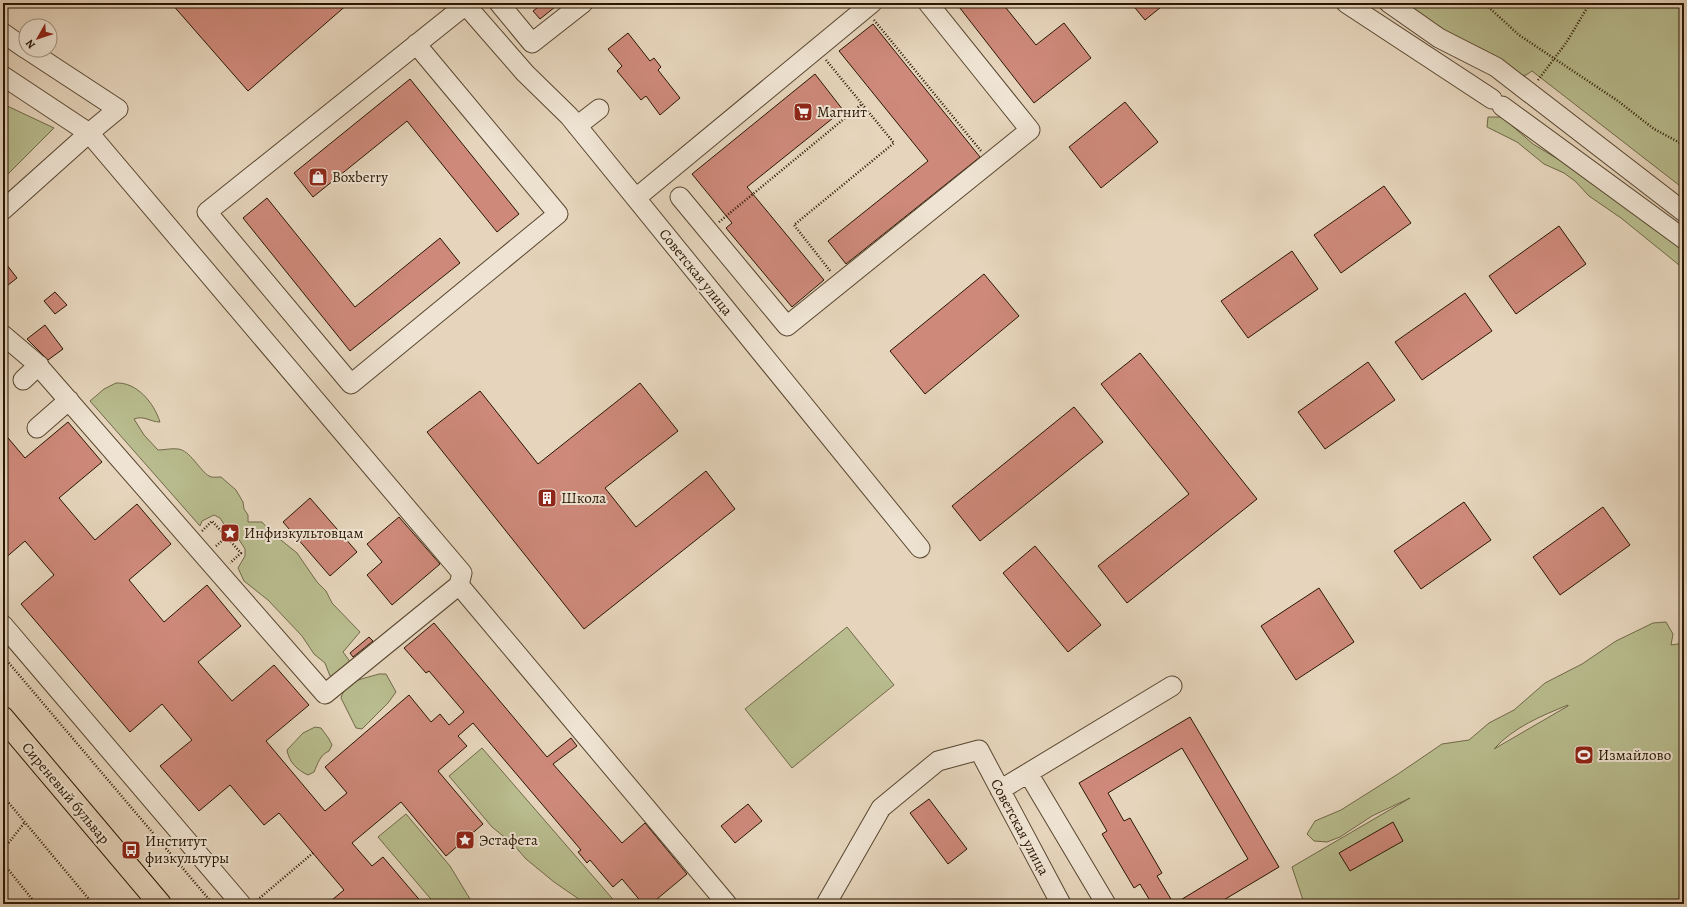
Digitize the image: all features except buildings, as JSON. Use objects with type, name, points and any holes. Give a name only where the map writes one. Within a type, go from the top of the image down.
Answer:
[{"type":"main road","name":"Сиреневый бульвар","points":[[3,718],[160,904]]},
{"type":"street","points":[[499,3],[532,43],[582,3]]},
{"type":"street","points":[[680,197],[787,326],[824,305],[840,284],[1030,130],[928,3]]},
{"type":"street","points":[[1346,3],[1497,102],[1684,239]]},
{"type":"street","points":[[1388,3],[1439,38],[1496,67],[1684,212]]},
{"type":"street","points":[[416,44],[558,214],[351,384],[207,212],[416,44],[466,4]]},
{"type":"street","name":"Советская улица","points":[[466,4],[525,73],[569,116],[920,548]]},
{"type":"street","points":[[636,198],[869,6]]},
{"type":"street","points":[[3,33],[18,43]]},
{"type":"street","points":[[4,207],[118,109],[41,58]]},
{"type":"street","points":[[3,76],[90,133],[462,573],[459,585],[325,694],[38,365],[3,335]]},
{"type":"street","points":[[577,126],[599,109]]},
{"type":"street","points":[[22,380],[38,365]]},
{"type":"street","points":[[37,428],[69,400]]},
{"type":"street","points":[[459,585],[727,904]]},
{"type":"street","points":[[3,625],[241,904]]},
{"type":"street","points":[[1000,790],[1172,686]]},
{"type":"street","name":"Советская улица","points":[[826,904],[881,808],[938,761],[979,750],[1061,904]]},
{"type":"street","points":[[1028,773],[1106,904]]},
{"type":"path","points":[[1484,3],[1519,35],[1618,101],[1654,129],[1684,145]]},
{"type":"path","points":[[1528,92],[1555,59],[1590,3]]},
{"type":"path","points":[[869,6],[991,162]]},
{"type":"path","points":[[816,49],[894,143],[794,225],[840,284]]},
{"type":"path","points":[[708,231],[862,104]]},
{"type":"path","points":[[191,540],[212,522],[241,553],[220,573]]},
{"type":"path","points":[[215,547],[226,537]]},
{"type":"path","points":[[3,656],[213,904]]},
{"type":"path","points":[[3,796],[93,904]]},
{"type":"path","points":[[3,850],[25,822]]},
{"type":"path","points":[[253,904],[313,853]]},
{"type":"path","points":[[3,863],[36,904]]},
{"type":"green space","points":[[1402,3],[1684,3],[1684,189],[1532,71],[1526,75],[1520,76],[1495,57],[1481,49],[1467,44],[1419,17]]},
{"type":"green space","points":[[3,104],[54,128],[3,179]]},
{"type":"green space","points":[[1488,117],[1502,117],[1533,144],[1556,158],[1582,169],[1684,247],[1684,269],[1621,218],[1589,196],[1575,181],[1564,173],[1544,164],[1517,142],[1487,127]]},
{"type":"green space","points":[[116,383],[131,386],[138,390],[154,408],[160,422],[144,418],[134,419],[144,435],[158,450],[182,450],[187,453],[209,476],[221,477],[236,490],[248,515],[248,522],[262,522],[271,532],[297,553],[317,582],[326,591],[332,603],[360,632],[343,652],[351,663],[337,676],[330,676],[325,663],[314,654],[302,636],[268,600],[244,581],[238,568],[245,556],[245,549],[238,538],[227,529],[220,518],[214,515],[202,521],[200,526],[90,401],[104,389]]},
{"type":"green space","name":"Измайлово","points":[[1666,622],[1673,634],[1671,645],[1684,643],[1684,904],[1302,904],[1304,903],[1292,867],[1410,798],[1372,816],[1340,837],[1327,842],[1314,841],[1307,834],[1315,821],[1341,810],[1442,744],[1469,740],[1489,723],[1514,710],[1545,683],[1582,664],[1616,641],[1653,623]],"holes":[[[1568,706],[1494,749],[1519,728],[1558,709]]]},
{"type":"green space","points":[[847,627],[894,685],[792,768],[745,709]]},
{"type":"green space","points":[[379,674],[386,674],[396,692],[388,703],[362,729],[356,728],[341,698],[343,692],[347,687],[356,681]]},
{"type":"green space","points":[[315,727],[321,728],[332,745],[329,751],[321,757],[314,772],[308,775],[300,771],[294,765],[287,750],[303,733]]},
{"type":"green space","points":[[482,748],[617,904],[586,904],[554,882],[526,859],[513,844],[492,827],[449,776]]},
{"type":"green space","points":[[406,814],[450,866],[473,904],[435,904],[378,837]]},
{"type":"place","name":"Магнит","points":[[803,112]]},
{"type":"place","name":"Boxberry","points":[[318,177]]},
{"type":"place","name":"Школа","points":[[547,498]]},
{"type":"place","name":"Инфизкультовцам","points":[[230,533]]},
{"type":"place","name":"Измайлово","points":[[1584,755]]},
{"type":"place","name":"Эстафета","points":[[465,840]]},
{"type":"place","name":"Институт физкультуры","points":[[131,850]]}]
